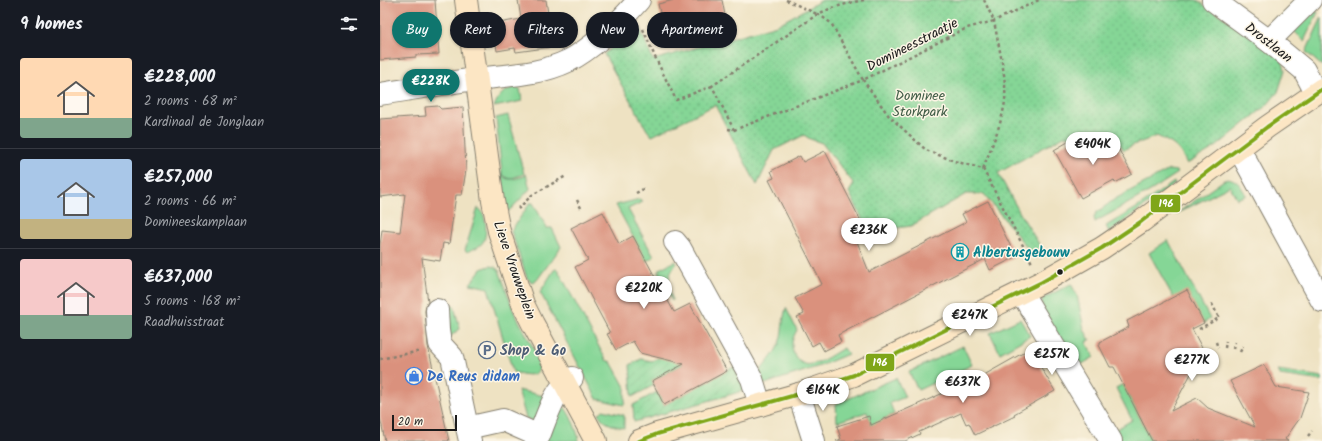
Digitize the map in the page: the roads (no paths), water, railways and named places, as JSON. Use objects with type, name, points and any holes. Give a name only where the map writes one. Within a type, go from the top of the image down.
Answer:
[{"type":"street","name":"Lieve Vrouweplein","points":[[466,0],[493,201],[499,230],[523,304],[533,324],[569,380],[596,441]]},
{"type":"street","name":"Drostlaan","points":[[1213,0],[1269,41],[1304,70],[1319,91]]},
{"type":"street","points":[[1269,41],[1310,0]]},
{"type":"street","points":[[380,94],[477,79],[524,74],[555,66],[581,53],[595,43],[636,3]]},
{"type":"street","points":[[639,441],[657,434],[760,406],[854,375],[1066,270],[1142,221],[1319,91]]},
{"type":"street","points":[[1239,149],[1322,301]]},
{"type":"street","points":[[675,242],[680,248],[752,378],[760,406]]},
{"type":"street","points":[[1022,292],[1111,441]]},
{"type":"street","points":[[437,310],[440,344],[452,357],[468,435],[503,420],[539,436],[551,407],[569,380]]},
{"type":"street","points":[[799,394],[814,441]]},
{"type":"place","name":"Albertusgebouw","points":[[960,252]]},
{"type":"place","name":"Shop & Go","points":[[487,350]]},
{"type":"place","name":"De Reus didam","points":[[414,376]]},
{"type":"park label","name":"Dominee Storkpark","points":[[920,104]]}]
